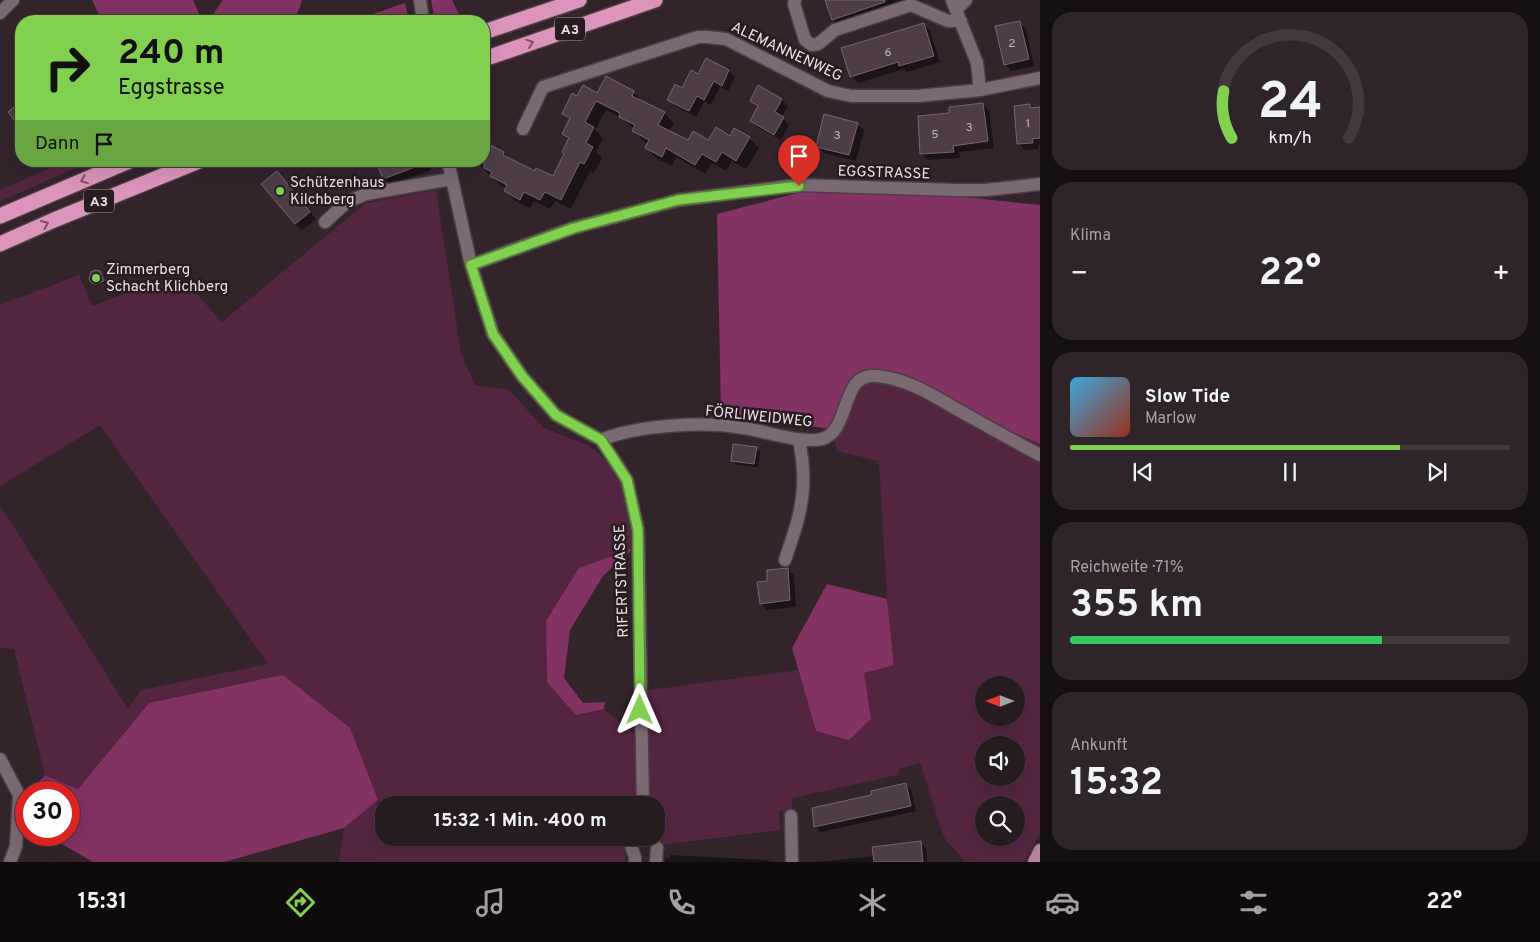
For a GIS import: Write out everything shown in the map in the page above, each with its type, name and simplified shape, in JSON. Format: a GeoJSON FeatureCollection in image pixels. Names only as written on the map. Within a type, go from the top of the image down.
{"type":"FeatureCollection","features":[{"type":"Feature","properties":{"kind":"highway","name":"A3"},"geometry":{"type":"LineString","coordinates":[[490,30],[578,0]]}},
{"type":"Feature","properties":{"kind":"highway","name":"A3"},"geometry":{"type":"LineString","coordinates":[[490,56],[655,0]]}},
{"type":"Feature","properties":{"kind":"highway","name":"A3"},"geometry":{"type":"LineString","coordinates":[[0,216],[115,167]]}},
{"type":"Feature","properties":{"kind":"highway","name":"A3"},"geometry":{"type":"LineString","coordinates":[[0,244],[184,167]]}},
{"type":"Feature","properties":{"kind":"main road"},"geometry":{"type":"LineString","coordinates":[[1034,862],[1040,850]]}},
{"type":"Feature","properties":{"kind":"street"},"geometry":{"type":"LineString","coordinates":[[0,13],[13,0]]}},
{"type":"Feature","properties":{"kind":"street"},"geometry":{"type":"LineString","coordinates":[[420,0],[423,15]]}},
{"type":"Feature","properties":{"kind":"street"},"geometry":{"type":"LineString","coordinates":[[795,0],[794,4],[805,40],[812,45],[818,44],[835,30],[911,5],[948,21],[966,0]]}},
{"type":"Feature","properties":{"kind":"street"},"geometry":{"type":"LineString","coordinates":[[956,11],[977,64],[980,90]]}},
{"type":"Feature","properties":{"kind":"street","name":"ALEMANNENWEG"},"geometry":{"type":"LineString","coordinates":[[523,129],[543,87],[698,37],[726,39],[828,91],[851,96],[918,96],[980,90],[1040,78]]}},
{"type":"Feature","properties":{"kind":"street","name":"RIFERTSTRASSE"},"geometry":{"type":"LineString","coordinates":[[449,167],[471,265],[493,334],[522,376],[556,415],[601,440],[627,480],[638,530],[643,796]]}},
{"type":"Feature","properties":{"kind":"street"},"geometry":{"type":"LineString","coordinates":[[325,222],[347,202],[366,194],[452,179]]}},
{"type":"Feature","properties":{"kind":"street","name":"EGGSTRASSE"},"geometry":{"type":"LineString","coordinates":[[471,265],[574,228],[678,200],[799,186],[955,190],[1009,188],[1039,184]]}},
{"type":"Feature","properties":{"kind":"street","name":"FÖRLIWEIDWEG"},"geometry":{"type":"LineString","coordinates":[[601,440],[613,435],[657,428],[705,425],[742,428],[799,440],[822,439],[832,433],[839,423],[852,389],[858,380],[867,376],[877,376],[910,383],[1040,455]]}},
{"type":"Feature","properties":{"kind":"street"},"geometry":{"type":"LineString","coordinates":[[785,560],[798,519],[803,488],[803,462],[799,440]]}},
{"type":"Feature","properties":{"kind":"street"},"geometry":{"type":"LineString","coordinates":[[0,759],[19,795],[16,846],[10,862]]}},
{"type":"Feature","properties":{"kind":"street"},"geometry":{"type":"LineString","coordinates":[[791,816],[792,862]]}},
{"type":"Feature","properties":{"kind":"street"},"geometry":{"type":"LineString","coordinates":[[631,846],[635,862]]}},
{"type":"Feature","properties":{"kind":"street"},"geometry":{"type":"LineString","coordinates":[[656,862],[657,848]]}},
{"type":"Feature","properties":{"kind":"shaded area"},"geometry":{"type":"Polygon","coordinates":[[[92,0],[193,0],[199,15],[99,15],[92,0]]]}},
{"type":"Feature","properties":{"kind":"shaded area"},"geometry":{"type":"Polygon","coordinates":[[[223,0],[302,0],[296,15],[212,15],[223,0]]]}},
{"type":"Feature","properties":{"kind":"shaded area"},"geometry":{"type":"Polygon","coordinates":[[[431,0],[452,0],[460,15],[434,15],[431,0]]]}},
{"type":"Feature","properties":{"kind":"shaded area"},"geometry":{"type":"Polygon","coordinates":[[[405,3],[408,15],[370,15],[405,3]]]}},
{"type":"Feature","properties":{"kind":"shaded area"},"geometry":{"type":"Polygon","coordinates":[[[53,167],[78,167],[0,201],[0,190],[53,167]]]}},
{"type":"Feature","properties":{"kind":"shaded area"},"geometry":{"type":"Polygon","coordinates":[[[835,183],[1040,205],[1040,444],[869,369],[831,429],[721,413],[717,214],[835,183]]]}},
{"type":"Feature","properties":{"kind":"shaded area"},"geometry":{"type":"Polygon","coordinates":[[[436,190],[461,353],[475,385],[509,390],[544,428],[589,446],[605,459],[621,481],[633,528],[634,548],[546,621],[576,715],[604,709],[637,736],[639,796],[375,796],[375,799],[149,703],[80,787],[80,781],[59,781],[45,775],[14,649],[0,648],[0,505],[128,709],[141,690],[268,664],[100,425],[0,486],[0,305],[79,275],[92,306],[137,289],[185,281],[222,322],[366,203],[436,190]]]}},
{"type":"Feature","properties":{"kind":"shaded area"},"geometry":{"type":"Polygon","coordinates":[[[869,369],[1040,444],[1040,834],[1024,862],[963,862],[960,855],[944,837],[920,763],[900,768],[898,775],[792,798],[792,813],[783,814],[783,810],[779,811],[780,830],[665,844],[665,796],[647,796],[643,691],[798,670],[816,731],[864,673],[894,664],[887,599],[879,461],[837,451],[831,429],[869,369]]]}},
{"type":"Feature","properties":{"kind":"shaded area"},"geometry":{"type":"Polygon","coordinates":[[[634,548],[603,576],[570,630],[564,678],[583,703],[605,702],[604,709],[576,715],[547,682],[546,621],[579,568],[634,548]]]}},
{"type":"Feature","properties":{"kind":"shaded area"},"geometry":{"type":"Polygon","coordinates":[[[827,584],[887,599],[894,665],[864,673],[871,719],[849,740],[816,731],[792,648],[827,584]]]}},
{"type":"Feature","properties":{"kind":"shaded area"},"geometry":{"type":"Polygon","coordinates":[[[283,675],[350,728],[376,796],[375,802],[344,828],[224,862],[93,862],[65,846],[80,846],[80,787],[149,703],[283,675]]]}},
{"type":"Feature","properties":{"kind":"shaded area"},"geometry":{"type":"Polygon","coordinates":[[[45,775],[59,781],[40,781],[45,775]]]}},
{"type":"Feature","properties":{"kind":"shaded area"},"geometry":{"type":"Polygon","coordinates":[[[375,802],[375,846],[627,846],[625,862],[339,862],[344,828],[375,802]]]}},
{"type":"Feature","properties":{"kind":"building"},"geometry":{"type":"Polygon","coordinates":[[[825,0],[885,0],[885,2],[832,20],[825,0]]]}},
{"type":"Feature","properties":{"kind":"building"},"geometry":{"type":"Polygon","coordinates":[[[1020,21],[1029,59],[1004,65],[995,26],[1020,21]]]}},
{"type":"Feature","properties":{"kind":"building"},"geometry":{"type":"Polygon","coordinates":[[[924,23],[934,56],[899,66],[898,62],[850,77],[841,48],[924,23]]]}},
{"type":"Feature","properties":{"kind":"building"},"geometry":{"type":"Polygon","coordinates":[[[706,58],[729,70],[722,86],[714,81],[704,100],[697,96],[689,111],[667,100],[675,84],[682,88],[691,70],[698,74],[706,58]]]}},
{"type":"Feature","properties":{"kind":"building"},"geometry":{"type":"Polygon","coordinates":[[[606,76],[634,91],[632,96],[665,112],[658,125],[688,140],[693,131],[708,140],[716,127],[730,136],[734,128],[750,137],[736,161],[722,152],[716,162],[702,154],[695,165],[666,148],[662,157],[645,148],[649,140],[632,131],[635,125],[619,117],[620,113],[596,101],[585,122],[594,127],[586,143],[593,147],[584,164],[580,162],[561,200],[545,192],[540,200],[524,192],[520,200],[504,191],[507,185],[490,176],[492,172],[484,168],[490,167],[490,145],[504,152],[503,155],[535,171],[536,168],[553,176],[564,154],[562,152],[569,138],[562,134],[570,118],[562,114],[572,93],[577,96],[583,85],[597,93],[606,76]]]}},
{"type":"Feature","properties":{"kind":"building"},"geometry":{"type":"Polygon","coordinates":[[[758,85],[782,99],[775,112],[784,117],[774,135],[750,121],[758,106],[750,101],[758,85]]]}},
{"type":"Feature","properties":{"kind":"building"},"geometry":{"type":"Polygon","coordinates":[[[983,103],[988,141],[953,146],[954,152],[920,154],[918,116],[949,113],[949,107],[983,103]]]}},
{"type":"Feature","properties":{"kind":"building"},"geometry":{"type":"Polygon","coordinates":[[[1030,104],[1030,108],[1040,107],[1040,138],[1032,139],[1033,143],[1017,144],[1014,106],[1030,104]]]}},
{"type":"Feature","properties":{"kind":"building"},"geometry":{"type":"Polygon","coordinates":[[[15,106],[15,121],[8,112],[15,106]]]}},
{"type":"Feature","properties":{"kind":"building"},"geometry":{"type":"Polygon","coordinates":[[[824,114],[858,123],[849,155],[816,147],[824,114]]]}},
{"type":"Feature","properties":{"kind":"building"},"geometry":{"type":"Polygon","coordinates":[[[378,167],[415,167],[383,179],[378,167]]]}},
{"type":"Feature","properties":{"kind":"building","name":"Schützenhaus Kilchberg"},"geometry":{"type":"Polygon","coordinates":[[[277,171],[310,212],[295,224],[261,184],[277,171]]]}},
{"type":"Feature","properties":{"kind":"building","name":"Zimmerberg Schacht Klichberg"},"geometry":{"type":"Polygon","coordinates":[[[95,270],[100,271],[104,281],[96,284],[89,280],[91,272],[95,270]]]}},
{"type":"Feature","properties":{"kind":"building"},"geometry":{"type":"Polygon","coordinates":[[[733,444],[757,447],[754,464],[731,461],[733,444]]]}},
{"type":"Feature","properties":{"kind":"building"},"geometry":{"type":"Polygon","coordinates":[[[788,568],[790,600],[760,604],[757,582],[767,581],[767,570],[788,568]]]}},
{"type":"Feature","properties":{"kind":"building"},"geometry":{"type":"Polygon","coordinates":[[[906,783],[911,806],[814,827],[812,808],[871,795],[871,791],[906,783]]]}},
{"type":"Feature","properties":{"kind":"building"},"geometry":{"type":"Polygon","coordinates":[[[921,841],[923,862],[874,862],[872,847],[921,841]]]}},
{"type":"Feature","properties":{"kind":"place","name":"Schützenhaus Kilchberg"},"geometry":{"type":"Point","coordinates":[280,191]}},
{"type":"Feature","properties":{"kind":"place","name":"Zimmerberg Schacht Klichberg"},"geometry":{"type":"Point","coordinates":[96,278]}},
{"type":"Feature","properties":{"kind":"route"},"geometry":{"type":"LineString","coordinates":[[640,710],[638,530],[627,480],[601,440],[556,415],[522,376],[493,334],[471,265],[574,228],[678,200],[799,186]]}}]}
